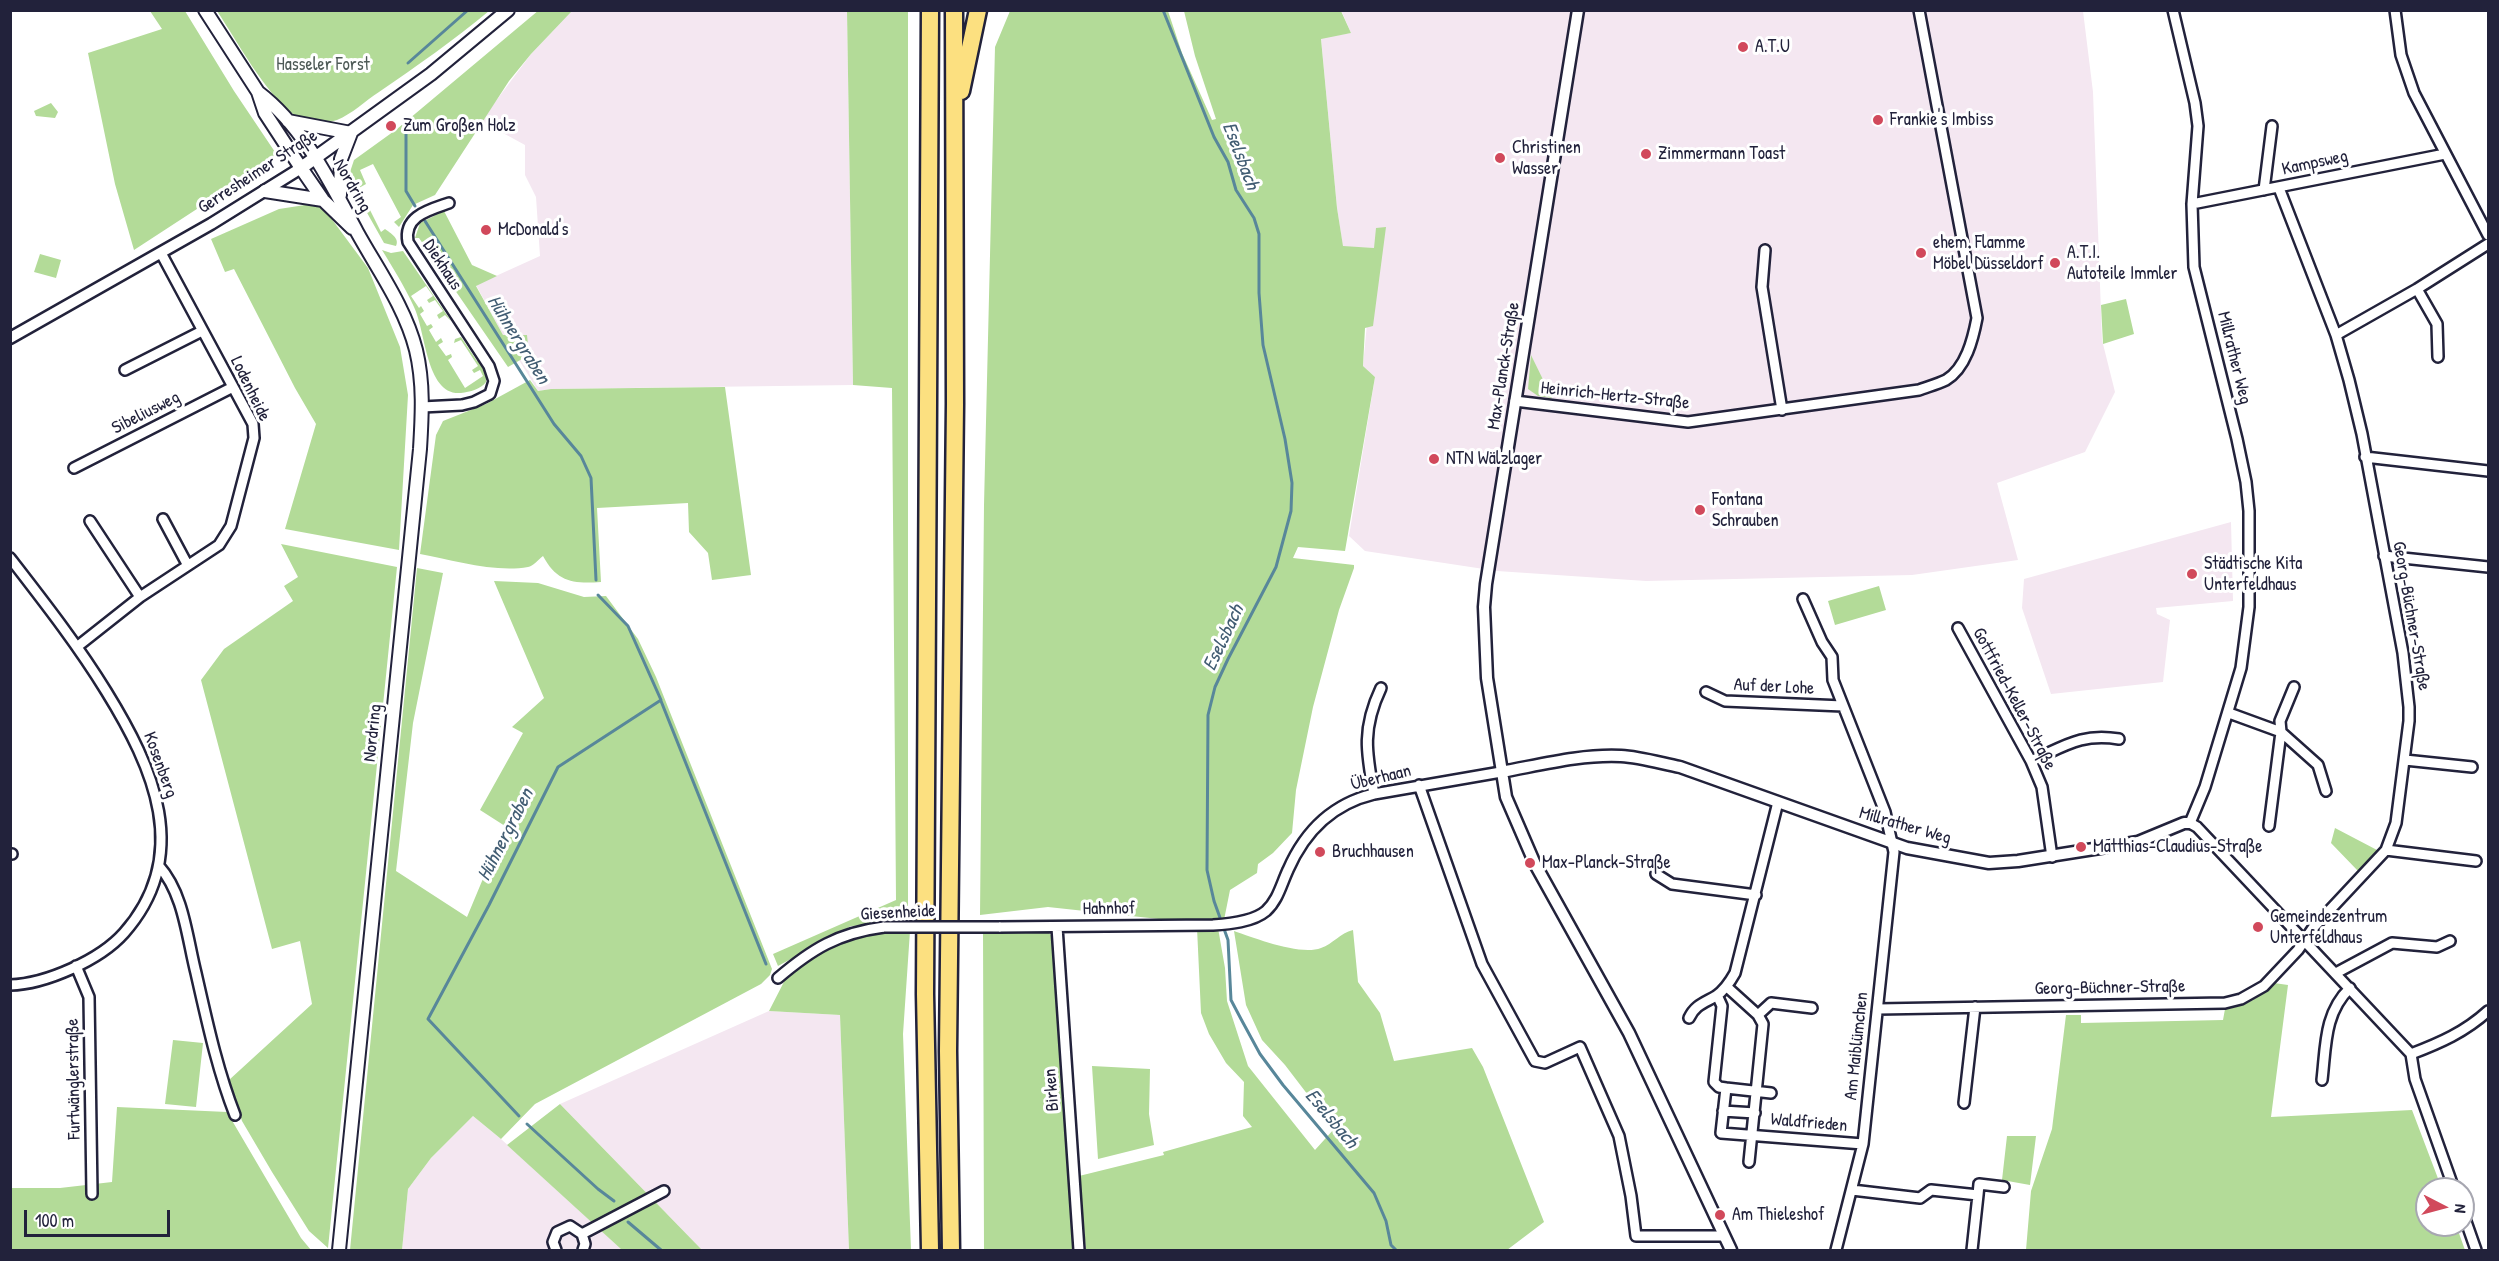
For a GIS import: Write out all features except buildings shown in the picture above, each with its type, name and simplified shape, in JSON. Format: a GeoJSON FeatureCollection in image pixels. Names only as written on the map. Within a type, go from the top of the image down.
{"type":"FeatureCollection","features":[{"type":"Feature","properties":{"kind":"highway"},"geometry":{"type":"LineString","coordinates":[[920,10],[929,100]]}},
{"type":"Feature","properties":{"kind":"highway"},"geometry":{"type":"LineString","coordinates":[[930,10],[926,1004],[930,1251]]}},
{"type":"Feature","properties":{"kind":"highway"},"geometry":{"type":"LineString","coordinates":[[951,1251],[948,1051],[955,404],[954,10]]}},
{"type":"Feature","properties":{"kind":"highway"},"geometry":{"type":"LineString","coordinates":[[953,133],[978,10]]}},
{"type":"Feature","properties":{"kind":"main road"},"geometry":{"type":"LineString","coordinates":[[205,10],[258,92]]}},
{"type":"Feature","properties":{"kind":"main road","name":"Gerresheimer Straße"},"geometry":{"type":"LineString","coordinates":[[301,168],[431,74],[508,10]]}},
{"type":"Feature","properties":{"kind":"main road","name":"Nordring"},"geometry":{"type":"LineString","coordinates":[[258,92],[274,104],[315,158],[341,199],[397,301],[411,332],[419,367],[422,407],[416,496],[339,1251]]}},
{"type":"Feature","properties":{"kind":"main road","name":"Nordring"},"geometry":{"type":"LineString","coordinates":[[258,92],[265,113],[323,200],[358,232]]}},
{"type":"Feature","properties":{"kind":"main road"},"geometry":{"type":"LineString","coordinates":[[288,121],[351,133],[339,170],[341,199]]}},
{"type":"Feature","properties":{"kind":"main road"},"geometry":{"type":"LineString","coordinates":[[266,191],[323,200]]}},
{"type":"Feature","properties":{"kind":"street","name":"Max-Planck-Straße"},"geometry":{"type":"LineString","coordinates":[[1578,10],[1486,584],[1484,607],[1489,697],[1506,797],[1535,864],[1629,1033],[1731,1251]]}},
{"type":"Feature","properties":{"kind":"street","name":"Heinrich-Hertz-Straße"},"geometry":{"type":"LineString","coordinates":[[1515,402],[1680,422],[1715,420],[1919,390],[1947,380],[1958,368],[1974,336],[1977,318],[1919,10]]}},
{"type":"Feature","properties":{"kind":"street","name":"Millrather Weg"},"geometry":{"type":"LineString","coordinates":[[1501,772],[1583,758],[1621,756],[1680,767],[1893,843],[1989,863],[2005,863],[2138,842],[2184,823],[2190,823],[2229,714],[2246,641],[2249,607],[2249,512],[2238,439],[2194,267],[2192,204],[2198,126],[2195,103],[2173,10]]}},
{"type":"Feature","properties":{"kind":"street"},"geometry":{"type":"LineString","coordinates":[[2395,10],[2401,55],[2414,93],[2488,235]]}},
{"type":"Feature","properties":{"kind":"street"},"geometry":{"type":"LineString","coordinates":[[2264,190],[2271,126]]}},
{"type":"Feature","properties":{"kind":"street","name":"Kampsweg"},"geometry":{"type":"LineString","coordinates":[[2192,204],[2445,153]]}},
{"type":"Feature","properties":{"kind":"street","name":"Gerresheimer Straße"},"geometry":{"type":"LineString","coordinates":[[10,338],[161,253],[301,168]]}},
{"type":"Feature","properties":{"kind":"street","name":"Georg-Büchner-Straße"},"geometry":{"type":"LineString","coordinates":[[1878,1009],[2225,1003],[2241,999],[2264,986],[2298,950],[2313,928],[2386,850],[2396,823],[2405,760],[2409,707],[2403,653],[2349,380],[2336,335],[2279,188]]}},
{"type":"Feature","properties":{"kind":"street","name":"Diekhaus"},"geometry":{"type":"LineString","coordinates":[[422,407],[474,402],[490,394],[495,381],[489,366],[408,242],[408,225],[412,220],[421,213],[449,202]]}},
{"type":"Feature","properties":{"kind":"street"},"geometry":{"type":"LineString","coordinates":[[2336,335],[2418,289],[2488,244]]}},
{"type":"Feature","properties":{"kind":"street"},"geometry":{"type":"LineString","coordinates":[[1765,250],[1762,287],[1782,410]]}},
{"type":"Feature","properties":{"kind":"street","name":"Lodenheide"},"geometry":{"type":"LineString","coordinates":[[78,646],[140,597],[219,544],[228,533],[254,438],[253,424],[161,253]]}},
{"type":"Feature","properties":{"kind":"street"},"geometry":{"type":"LineString","coordinates":[[2418,289],[2437,324],[2438,357]]}},
{"type":"Feature","properties":{"kind":"street"},"geometry":{"type":"LineString","coordinates":[[125,370],[202,331]]}},
{"type":"Feature","properties":{"kind":"street","name":"Sibeliusweg"},"geometry":{"type":"LineString","coordinates":[[74,468],[233,387]]}},
{"type":"Feature","properties":{"kind":"street"},"geometry":{"type":"LineString","coordinates":[[2365,457],[2488,471]]}},
{"type":"Feature","properties":{"kind":"street"},"geometry":{"type":"LineString","coordinates":[[163,519],[187,564]]}},
{"type":"Feature","properties":{"kind":"street"},"geometry":{"type":"LineString","coordinates":[[90,521],[140,597]]}},
{"type":"Feature","properties":{"kind":"street"},"geometry":{"type":"LineString","coordinates":[[2384,555],[2488,567]]}},
{"type":"Feature","properties":{"kind":"street","name":"Kosenberg"},"geometry":{"type":"LineString","coordinates":[[10,558],[78,646],[127,725],[146,764],[159,807],[161,824],[159,867]]}},
{"type":"Feature","properties":{"kind":"street","name":"Am Maiblümchen"},"geometry":{"type":"LineString","coordinates":[[1803,599],[1822,642],[1832,657],[1833,680],[1885,812],[1894,852],[1863,1144],[1836,1251]]}},
{"type":"Feature","properties":{"kind":"street","name":"Gottfried-Keller-Straße"},"geometry":{"type":"LineString","coordinates":[[1958,628],[2031,761],[2042,787],[2052,856]]}},
{"type":"Feature","properties":{"kind":"street"},"geometry":{"type":"LineString","coordinates":[[2269,826],[2281,732],[2280,721],[2294,687]]}},
{"type":"Feature","properties":{"kind":"street"},"geometry":{"type":"LineString","coordinates":[[1374,794],[1366,748],[1370,711],[1381,688]]}},
{"type":"Feature","properties":{"kind":"street","name":"Auf der Lohe"},"geometry":{"type":"LineString","coordinates":[[1706,692],[1725,701],[1843,706]]}},
{"type":"Feature","properties":{"kind":"street"},"geometry":{"type":"LineString","coordinates":[[2229,714],[2281,732],[2318,765],[2326,791]]}},
{"type":"Feature","properties":{"kind":"street"},"geometry":{"type":"LineString","coordinates":[[2031,761],[2085,737],[2100,736],[2119,739]]}},
{"type":"Feature","properties":{"kind":"street"},"geometry":{"type":"LineString","coordinates":[[2405,760],[2472,767]]}},
{"type":"Feature","properties":{"kind":"street","name":"Überhaan"},"geometry":{"type":"LineString","coordinates":[[1225,924],[1264,912],[1276,900],[1292,861],[1313,828],[1356,798],[1501,772]]}},
{"type":"Feature","properties":{"kind":"street"},"geometry":{"type":"LineString","coordinates":[[1419,785],[1482,964],[1535,1061],[1545,1063],[1580,1047],[1619,1136],[1636,1236],[1724,1236]]}},
{"type":"Feature","properties":{"kind":"street"},"geometry":{"type":"LineString","coordinates":[[1689,1018],[1694,1007],[1727,987],[1741,958],[1778,802]]}},
{"type":"Feature","properties":{"kind":"street"},"geometry":{"type":"LineString","coordinates":[[2190,823],[2197,827],[2411,1054],[2415,1079],[2450,1177]]}},
{"type":"Feature","properties":{"kind":"street"},"geometry":{"type":"LineString","coordinates":[[2386,850],[2476,861]]}},
{"type":"Feature","properties":{"kind":"street"},"geometry":{"type":"LineString","coordinates":[[10,985],[44,978],[76,966],[105,950],[132,924],[154,885],[159,867]]}},
{"type":"Feature","properties":{"kind":"street"},"geometry":{"type":"LineString","coordinates":[[159,867],[168,877],[179,904],[220,1077],[235,1115]]}},
{"type":"Feature","properties":{"kind":"street"},"geometry":{"type":"LineString","coordinates":[[1656,874],[1672,884],[1756,895]]}},
{"type":"Feature","properties":{"kind":"street","name":"Hahnhof"},"geometry":{"type":"LineString","coordinates":[[999,927],[1225,924]]}},
{"type":"Feature","properties":{"kind":"street","name":"Giesenheide"},"geometry":{"type":"LineString","coordinates":[[778,978],[823,944],[843,935],[884,927],[999,927]]}},
{"type":"Feature","properties":{"kind":"street","name":"Birken"},"geometry":{"type":"LineString","coordinates":[[1057,927],[1079,1251]]}},
{"type":"Feature","properties":{"kind":"street"},"geometry":{"type":"LineString","coordinates":[[2336,973],[2392,943],[2437,947],[2450,941]]}},
{"type":"Feature","properties":{"kind":"street","name":"Furtwänglerstraße"},"geometry":{"type":"LineString","coordinates":[[76,966],[89,997],[92,1194]]}},
{"type":"Feature","properties":{"kind":"street"},"geometry":{"type":"LineString","coordinates":[[1727,987],[1758,1015],[1771,1003],[1812,1008]]}},
{"type":"Feature","properties":{"kind":"street"},"geometry":{"type":"LineString","coordinates":[[2322,1080],[2328,1023],[2333,1008],[2350,988]]}},
{"type":"Feature","properties":{"kind":"street"},"geometry":{"type":"LineString","coordinates":[[1717,995],[1722,1006],[1714,1082],[1719,1088],[1726,1088]]}},
{"type":"Feature","properties":{"kind":"street"},"geometry":{"type":"LineString","coordinates":[[1964,1102],[1975,1007]]}},
{"type":"Feature","properties":{"kind":"street"},"geometry":{"type":"LineString","coordinates":[[2411,1054],[2449,1039],[2476,1023],[2488,1011]]}},
{"type":"Feature","properties":{"kind":"street","name":"Waldfrieden"},"geometry":{"type":"LineString","coordinates":[[1749,1162],[1763,1024],[1758,1015]]}},
{"type":"Feature","properties":{"kind":"street","name":"Waldfrieden"},"geometry":{"type":"LineString","coordinates":[[1771,1093],[1726,1088],[1721,1133],[1863,1144]]}},
{"type":"Feature","properties":{"kind":"street","name":"Waldfrieden"},"geometry":{"type":"LineString","coordinates":[[1724,1111],[1755,1113]]}},
{"type":"Feature","properties":{"kind":"street"},"geometry":{"type":"LineString","coordinates":[[1972,1251],[1979,1184],[2004,1187]]}},
{"type":"Feature","properties":{"kind":"street"},"geometry":{"type":"LineString","coordinates":[[1852,1190],[1920,1198],[1931,1190],[1978,1195]]}},
{"type":"Feature","properties":{"kind":"street"},"geometry":{"type":"LineString","coordinates":[[582,1234],[664,1191]]}},
{"type":"Feature","properties":{"kind":"street"},"geometry":{"type":"LineString","coordinates":[[556,1251],[554,1237],[561,1229],[570,1226],[582,1234],[585,1244],[582,1251]]}},
{"type":"Feature","properties":{"kind":"shaded area"},"geometry":{"type":"Polygon","coordinates":[[[1341,10],[2083,11],[2093,92],[2102,340],[2115,392],[2085,452],[1997,483],[2018,560],[1912,575],[1646,581],[1497,571],[1365,551],[1349,536],[1375,377],[1363,366],[1374,248],[1343,247],[1337,208],[1321,38],[1351,33],[1341,10]]]}},
{"type":"Feature","properties":{"kind":"shaded area"},"geometry":{"type":"Polygon","coordinates":[[[572,11],[847,11],[853,385],[538,391],[519,360],[529,355],[503,335],[476,285],[540,256],[536,197],[525,175],[525,145],[481,121],[531,54],[572,11]]]}},
{"type":"Feature","properties":{"kind":"shaded area"},"geometry":{"type":"Polygon","coordinates":[[[2231,522],[2233,601],[2156,608],[2157,614],[2170,620],[2163,682],[2051,694],[2022,608],[2024,579],[2231,522]]]}},
{"type":"Feature","properties":{"kind":"shaded area"},"geometry":{"type":"Polygon","coordinates":[[[769,1011],[840,1015],[849,1250],[702,1250],[560,1104],[769,1011]]]}},
{"type":"Feature","properties":{"kind":"shaded area"},"geometry":{"type":"Polygon","coordinates":[[[473,1116],[622,1250],[402,1250],[408,1189],[431,1158],[473,1116]]]}},
{"type":"Feature","properties":{"kind":"green space"},"geometry":{"type":"Polygon","coordinates":[[[539,10],[572,11],[509,81],[435,195],[413,205],[399,227],[394,222],[401,217],[373,164],[360,170],[366,184],[359,188],[381,232],[385,229],[397,241],[396,246],[384,243],[352,186],[350,172],[354,160],[397,129],[539,10]]]}},
{"type":"Feature","properties":{"kind":"green space"},"geometry":{"type":"Polygon","coordinates":[[[150,11],[185,11],[275,152],[273,165],[223,192],[134,250],[115,184],[88,53],[162,29],[150,11]]]}},
{"type":"Feature","properties":{"kind":"green space","name":"Hasseler Forst"},"geometry":{"type":"Polygon","coordinates":[[[217,11],[489,11],[435,53],[348,114],[337,120],[320,122],[298,117],[283,105],[262,80],[217,11]]]}},
{"type":"Feature","properties":{"kind":"green space"},"geometry":{"type":"Polygon","coordinates":[[[847,11],[908,11],[908,923],[851,926],[778,966],[773,954],[896,900],[892,388],[853,385],[847,11]]]}},
{"type":"Feature","properties":{"kind":"green space"},"geometry":{"type":"Polygon","coordinates":[[[1010,11],[1168,11],[1182,53],[1212,120],[1216,119],[1195,56],[1184,11],[1341,11],[1351,33],[1321,39],[1337,208],[1343,246],[1374,248],[1376,228],[1386,227],[1373,326],[1365,328],[1363,366],[1375,377],[1345,551],[1298,547],[1293,558],[1354,565],[1354,568],[1339,610],[1313,707],[1296,790],[1292,833],[1273,853],[1258,864],[1257,873],[1230,890],[1224,920],[1159,919],[1048,907],[980,915],[984,505],[995,47],[1010,11]]]}},
{"type":"Feature","properties":{"kind":"green space"},"geometry":{"type":"Polygon","coordinates":[[[51,103],[58,112],[55,118],[36,116],[34,111],[51,103]]]}},
{"type":"Feature","properties":{"kind":"green space"},"geometry":{"type":"Polygon","coordinates":[[[306,199],[325,210],[368,268],[400,347],[408,395],[399,550],[285,529],[316,424],[234,269],[225,272],[211,239],[279,209],[305,205],[306,199]]]}},
{"type":"Feature","properties":{"kind":"green space"},"geometry":{"type":"Polygon","coordinates":[[[444,211],[472,265],[497,276],[476,286],[503,335],[527,335],[529,355],[508,367],[419,238],[415,238],[420,223],[444,211]]]}},
{"type":"Feature","properties":{"kind":"green space"},"geometry":{"type":"Polygon","coordinates":[[[382,250],[391,253],[403,251],[451,321],[445,315],[439,319],[437,315],[443,311],[435,300],[429,303],[427,300],[433,296],[426,286],[411,296],[419,308],[421,306],[424,311],[420,314],[427,326],[431,324],[433,327],[429,330],[436,342],[441,338],[443,342],[438,345],[446,356],[451,354],[452,357],[448,360],[465,388],[483,376],[480,370],[474,373],[472,370],[478,366],[461,340],[454,343],[455,339],[461,337],[477,361],[480,360],[486,375],[486,382],[481,387],[461,393],[449,391],[441,384],[429,360],[414,307],[382,250]]]}},
{"type":"Feature","properties":{"kind":"green space"},"geometry":{"type":"Polygon","coordinates":[[[40,254],[61,260],[56,278],[34,272],[40,254]]]}},
{"type":"Feature","properties":{"kind":"green space"},"geometry":{"type":"Polygon","coordinates":[[[2126,299],[2134,334],[2103,344],[2101,305],[2126,299]]]}},
{"type":"Feature","properties":{"kind":"green space"},"geometry":{"type":"Polygon","coordinates":[[[1531,355],[1552,398],[1538,396],[1528,389],[1531,355]]]}},
{"type":"Feature","properties":{"kind":"green space"},"geometry":{"type":"Polygon","coordinates":[[[530,380],[538,391],[725,387],[751,575],[712,580],[708,553],[689,532],[688,503],[597,508],[601,582],[567,580],[548,565],[543,556],[528,567],[502,568],[420,554],[436,435],[443,421],[486,404],[530,380]]]}},
{"type":"Feature","properties":{"kind":"green space"},"geometry":{"type":"Polygon","coordinates":[[[281,544],[397,567],[328,1248],[309,1231],[272,1172],[242,1121],[229,1080],[312,1004],[300,941],[272,949],[201,680],[224,649],[293,601],[284,586],[298,577],[281,544]]]}},
{"type":"Feature","properties":{"kind":"green space"},"geometry":{"type":"Polygon","coordinates":[[[417,568],[443,573],[413,723],[396,871],[467,917],[505,826],[480,810],[523,733],[512,727],[544,698],[494,581],[538,583],[584,597],[606,596],[638,639],[656,677],[772,969],[770,975],[761,984],[535,1104],[501,1139],[473,1116],[431,1158],[408,1189],[402,1250],[350,1250],[417,568]]]}},
{"type":"Feature","properties":{"kind":"green space"},"geometry":{"type":"Polygon","coordinates":[[[1879,586],[1886,610],[1835,625],[1828,601],[1879,586]]]}},
{"type":"Feature","properties":{"kind":"green space"},"geometry":{"type":"Polygon","coordinates":[[[2335,828],[2377,850],[2358,871],[2331,843],[2335,828]]]}},
{"type":"Feature","properties":{"kind":"green space"},"geometry":{"type":"Polygon","coordinates":[[[1197,928],[1218,928],[1225,968],[1227,1001],[1248,1066],[1315,1150],[1334,1129],[1285,1065],[1262,1040],[1246,1005],[1234,931],[1290,948],[1312,950],[1321,948],[1353,930],[1358,982],[1380,1013],[1394,1061],[1472,1048],[1483,1067],[1544,1222],[1507,1250],[1086,1250],[1079,1176],[1164,1155],[1163,1152],[1252,1127],[1243,1116],[1244,1082],[1226,1063],[1209,1034],[1201,1013],[1197,928]]]}},
{"type":"Feature","properties":{"kind":"green space"},"geometry":{"type":"Polygon","coordinates":[[[983,930],[1048,932],[1055,939],[1076,1250],[984,1250],[983,930]]]}},
{"type":"Feature","properties":{"kind":"green space"},"geometry":{"type":"Polygon","coordinates":[[[910,931],[903,1034],[911,1250],[849,1250],[840,1015],[769,1011],[787,976],[827,949],[874,932],[910,931]]]}},
{"type":"Feature","properties":{"kind":"green space"},"geometry":{"type":"Polygon","coordinates":[[[2274,983],[2288,985],[2271,1117],[2412,1110],[2437,1177],[2415,1177],[2415,1237],[2460,1237],[2465,1250],[2026,1250],[2031,1191],[2052,1129],[2066,1015],[2081,1015],[2081,1023],[2223,1020],[2225,1009],[2240,1006],[2263,993],[2274,983]]]}},
{"type":"Feature","properties":{"kind":"green space"},"geometry":{"type":"Polygon","coordinates":[[[173,1040],[203,1043],[196,1107],[165,1104],[173,1040]]]}},
{"type":"Feature","properties":{"kind":"green space"},"geometry":{"type":"Polygon","coordinates":[[[1092,1066],[1150,1069],[1149,1114],[1154,1145],[1098,1159],[1092,1066]]]}},
{"type":"Feature","properties":{"kind":"green space"},"geometry":{"type":"Polygon","coordinates":[[[560,1104],[702,1250],[622,1250],[507,1145],[560,1104]]]}},
{"type":"Feature","properties":{"kind":"green space"},"geometry":{"type":"Polygon","coordinates":[[[117,1107],[227,1112],[301,1238],[311,1250],[11,1250],[10,1188],[60,1188],[112,1182],[117,1107]]]}},
{"type":"Feature","properties":{"kind":"green space"},"geometry":{"type":"Polygon","coordinates":[[[2007,1136],[2036,1136],[2030,1185],[2002,1180],[2007,1136]]]}},
{"type":"Feature","properties":{"kind":"waterway","name":"Hühnergraben"},"geometry":{"type":"LineString","coordinates":[[408,63],[468,10]]}},
{"type":"Feature","properties":{"kind":"waterway","name":"Eselsbach"},"geometry":{"type":"LineString","coordinates":[[1163,10],[1214,137],[1228,162],[1236,190],[1254,218],[1259,234],[1259,293],[1263,345],[1285,439],[1292,483],[1291,511],[1276,567],[1215,687],[1208,715],[1207,870],[1214,901],[1228,940],[1231,1000],[1260,1054],[1283,1085],[1374,1193],[1386,1221],[1391,1245],[1396,1250]]}},
{"type":"Feature","properties":{"kind":"waterway","name":"Hühnergraben"},"geometry":{"type":"LineString","coordinates":[[406,121],[406,191],[415,206]]}},
{"type":"Feature","properties":{"kind":"waterway","name":"Hühnergraben"},"geometry":{"type":"LineString","coordinates":[[425,221],[554,424],[581,456],[591,478],[596,580]]}},
{"type":"Feature","properties":{"kind":"waterway","name":"Hühnergraben"},"geometry":{"type":"LineString","coordinates":[[519,1116],[428,1019],[489,905],[558,767],[661,700],[628,626],[598,595]]}},
{"type":"Feature","properties":{"kind":"waterway"},"geometry":{"type":"LineString","coordinates":[[661,701],[766,964]]}},
{"type":"Feature","properties":{"kind":"waterway","name":"Hühnergraben"},"geometry":{"type":"LineString","coordinates":[[527,1124],[614,1201]]}},
{"type":"Feature","properties":{"kind":"waterway","name":"Hühnergraben"},"geometry":{"type":"LineString","coordinates":[[628,1222],[661,1250]]}},
{"type":"Feature","properties":{"kind":"place","name":"A.T.U"},"geometry":{"type":"Point","coordinates":[1743,47]}},
{"type":"Feature","properties":{"kind":"place","name":"Frankie's Imbiss"},"geometry":{"type":"Point","coordinates":[1878,120]}},
{"type":"Feature","properties":{"kind":"place","name":"Zum Großen Holz"},"geometry":{"type":"Point","coordinates":[391,126]}},
{"type":"Feature","properties":{"kind":"place","name":"Zimmermann Toast"},"geometry":{"type":"Point","coordinates":[1646,154]}},
{"type":"Feature","properties":{"kind":"place","name":"Christinen Wasser"},"geometry":{"type":"Point","coordinates":[1500,158]}},
{"type":"Feature","properties":{"kind":"place","name":"McDonald's"},"geometry":{"type":"Point","coordinates":[486,230]}},
{"type":"Feature","properties":{"kind":"place","name":"ehem. Flamme Möbel Düsseldorf"},"geometry":{"type":"Point","coordinates":[1921,253]}},
{"type":"Feature","properties":{"kind":"place","name":"A.T.I. Autoteile Immler"},"geometry":{"type":"Point","coordinates":[2055,263]}},
{"type":"Feature","properties":{"kind":"place","name":"NTN Wälzlager"},"geometry":{"type":"Point","coordinates":[1434,459]}},
{"type":"Feature","properties":{"kind":"place","name":"Fontana Schrauben"},"geometry":{"type":"Point","coordinates":[1700,510]}},
{"type":"Feature","properties":{"kind":"place","name":"Städtische Kita Unterfeldhaus"},"geometry":{"type":"Point","coordinates":[2192,574]}},
{"type":"Feature","properties":{"kind":"place","name":"Matthias-Claudius-Straße"},"geometry":{"type":"Point","coordinates":[2081,847]}},
{"type":"Feature","properties":{"kind":"place","name":"Bruchhausen"},"geometry":{"type":"Point","coordinates":[1320,852]}},
{"type":"Feature","properties":{"kind":"place","name":"Max-Planck-Straße"},"geometry":{"type":"Point","coordinates":[1530,863]}},
{"type":"Feature","properties":{"kind":"place","name":"Gemeindezentrum Unterfeldhaus"},"geometry":{"type":"Point","coordinates":[2258,927]}},
{"type":"Feature","properties":{"kind":"place","name":"Am Thieleshof"},"geometry":{"type":"Point","coordinates":[1720,1215]}}]}
